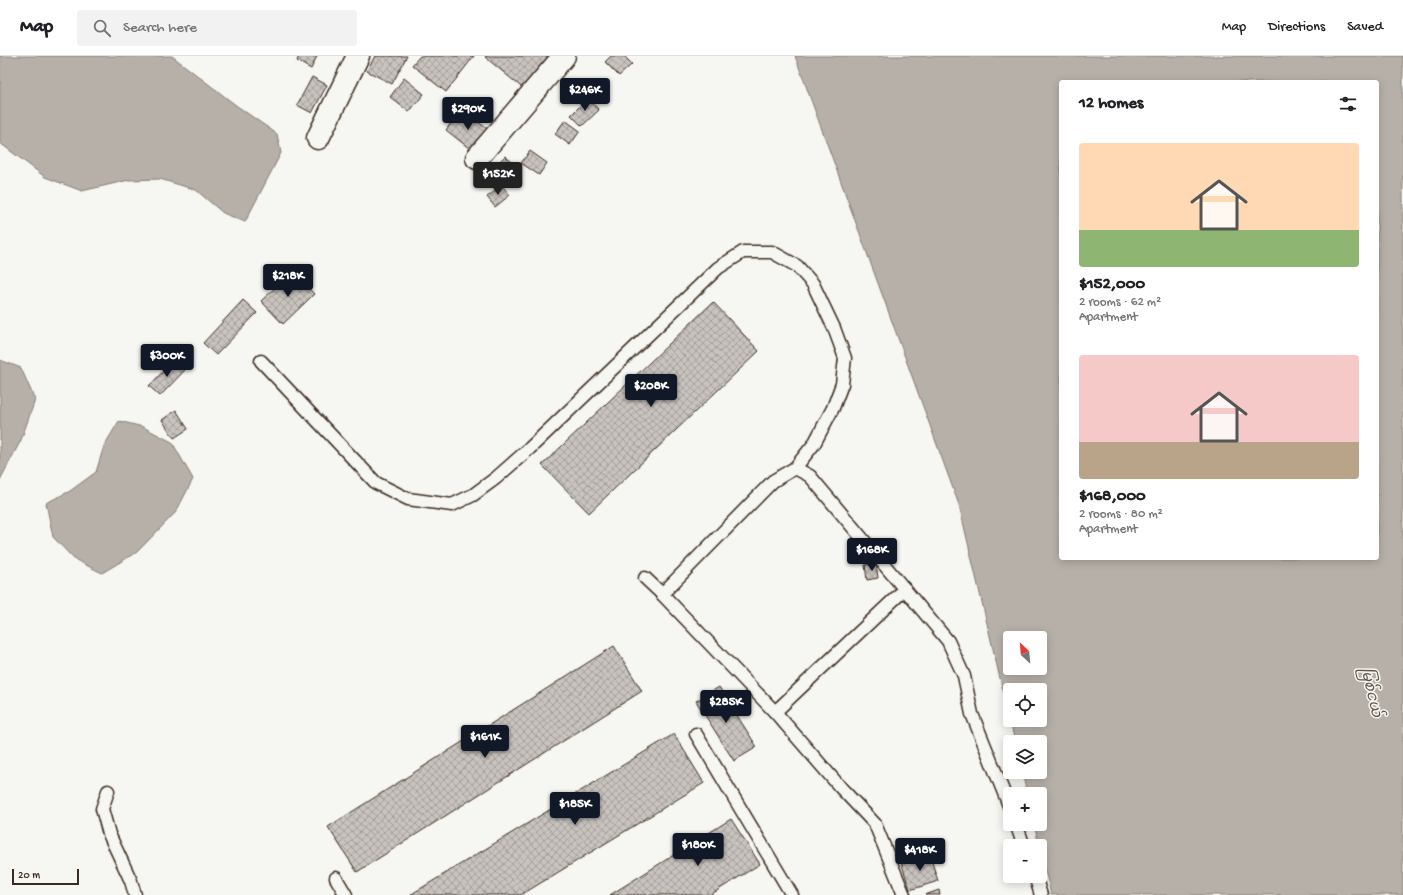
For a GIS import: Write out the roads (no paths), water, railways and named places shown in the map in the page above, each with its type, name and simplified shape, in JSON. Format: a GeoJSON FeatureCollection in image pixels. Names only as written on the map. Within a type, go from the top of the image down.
{"type":"FeatureCollection","features":[{"type":"Feature","properties":{"kind":"street"},"geometry":{"type":"LineString","coordinates":[[318,138],[358,56]]}},
{"type":"Feature","properties":{"kind":"street"},"geometry":{"type":"LineString","coordinates":[[477,158],[564,56]]}},
{"type":"Feature","properties":{"kind":"lane"},"geometry":{"type":"LineString","coordinates":[[261,361],[376,483],[408,499],[452,505],[473,495],[496,478],[530,448],[718,268],[743,252],[772,252],[796,266],[813,284],[834,328],[845,358],[842,384],[833,408],[814,444],[795,468],[773,481],[662,594]]}},
{"type":"Feature","properties":{"kind":"lane"},"geometry":{"type":"LineString","coordinates":[[795,468],[810,476],[948,642],[964,676],[972,714],[1003,791]]}},
{"type":"Feature","properties":{"kind":"lane"},"geometry":{"type":"LineString","coordinates":[[645,578],[775,712],[841,788],[875,824],[904,895]]}},
{"type":"Feature","properties":{"kind":"lane"},"geometry":{"type":"LineString","coordinates":[[775,712],[905,589]]}},
{"type":"Feature","properties":{"kind":"lane"},"geometry":{"type":"LineString","coordinates":[[696,734],[792,895]]}},
{"type":"Feature","properties":{"kind":"lane"},"geometry":{"type":"LineString","coordinates":[[108,791],[102,809],[109,834],[131,881],[135,895]]}},
{"type":"Feature","properties":{"kind":"lane"},"geometry":{"type":"LineString","coordinates":[[336,878],[346,895]]}},
{"type":"Feature","properties":{"kind":"lane"},"geometry":{"type":"LineString","coordinates":[[1037,883],[1041,895]]}},
{"type":"Feature","properties":{"kind":"water"},"geometry":{"type":"Polygon","coordinates":[[[0,56],[172,56],[237,106],[277,134],[281,153],[245,222],[223,213],[196,190],[160,179],[129,180],[82,191],[45,177],[0,143],[0,56]]]}},
{"type":"Feature","properties":{"kind":"water","name":"မြစ်ငယ်"},"geometry":{"type":"Polygon","coordinates":[[[795,56],[1403,56],[1403,895],[1051,895],[1047,878],[1047,839],[1038,839],[1036,831],[1047,831],[1047,787],[1025,787],[1024,779],[1047,779],[1047,735],[1013,735],[1011,727],[1047,727],[1047,683],[1003,683],[1003,691],[959,505],[795,56]]]}},
{"type":"Feature","properties":{"kind":"water"},"geometry":{"type":"Polygon","coordinates":[[[0,360],[21,368],[35,400],[21,440],[0,480],[0,360]]]}},
{"type":"Feature","properties":{"kind":"water"},"geometry":{"type":"Polygon","coordinates":[[[119,421],[143,427],[172,442],[193,479],[176,512],[137,552],[102,573],[74,559],[53,537],[46,503],[70,491],[96,472],[104,446],[119,421]]]}}]}
